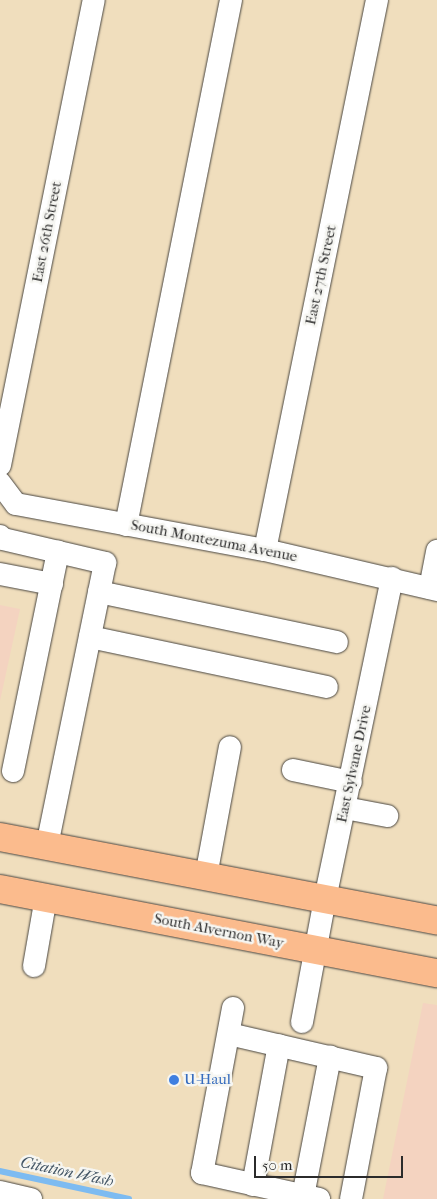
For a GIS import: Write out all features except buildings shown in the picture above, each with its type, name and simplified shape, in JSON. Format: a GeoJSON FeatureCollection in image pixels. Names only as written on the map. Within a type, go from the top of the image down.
{"type":"FeatureCollection","features":[{"type":"Feature","properties":{"kind":"main road"},"geometry":{"type":"LineString","coordinates":[[0,837],[437,920]]}},
{"type":"Feature","properties":{"kind":"main road","name":"South Alvernon Way"},"geometry":{"type":"LineString","coordinates":[[0,889],[437,973]]}},
{"type":"Feature","properties":{"kind":"street","name":"East 26th Street"},"geometry":{"type":"LineString","coordinates":[[0,465],[94,0]]}},
{"type":"Feature","properties":{"kind":"street"},"geometry":{"type":"LineString","coordinates":[[126,524],[231,0]]}},
{"type":"Feature","properties":{"kind":"street","name":"East 27th Street"},"geometry":{"type":"LineString","coordinates":[[265,550],[377,0]]}},
{"type":"Feature","properties":{"kind":"street","name":"South Montezuma Avenue"},"geometry":{"type":"LineString","coordinates":[[0,483],[16,504],[265,550],[434,589]]}},
{"type":"Feature","properties":{"kind":"street"},"geometry":{"type":"LineString","coordinates":[[0,536],[3,539],[105,563],[47,846]]}},
{"type":"Feature","properties":{"kind":"street"},"geometry":{"type":"LineString","coordinates":[[434,589],[437,550]]}},
{"type":"Feature","properties":{"kind":"street"},"geometry":{"type":"LineString","coordinates":[[13,771],[58,552]]}},
{"type":"Feature","properties":{"kind":"street"},"geometry":{"type":"LineString","coordinates":[[0,574],[52,584]]}},
{"type":"Feature","properties":{"kind":"street","name":"East Sylvane Drive"},"geometry":{"type":"LineString","coordinates":[[302,1022],[325,899],[351,782],[392,578]]}},
{"type":"Feature","properties":{"kind":"street"},"geometry":{"type":"LineString","coordinates":[[99,592],[337,642]]}},
{"type":"Feature","properties":{"kind":"street"},"geometry":{"type":"LineString","coordinates":[[90,637],[327,687]]}},
{"type":"Feature","properties":{"kind":"street"},"geometry":{"type":"LineString","coordinates":[[206,876],[230,747]]}},
{"type":"Feature","properties":{"kind":"street"},"geometry":{"type":"LineString","coordinates":[[293,770],[351,782]]}},
{"type":"Feature","properties":{"kind":"street"},"geometry":{"type":"LineString","coordinates":[[345,808],[387,816]]}},
{"type":"Feature","properties":{"kind":"street"},"geometry":{"type":"LineString","coordinates":[[34,966],[46,897]]}},
{"type":"Feature","properties":{"kind":"street"},"geometry":{"type":"LineString","coordinates":[[233,1008],[202,1174],[311,1197],[330,1057]]}},
{"type":"Feature","properties":{"kind":"street"},"geometry":{"type":"LineString","coordinates":[[228,1034],[376,1068],[351,1199]]}},
{"type":"Feature","properties":{"kind":"street"},"geometry":{"type":"LineString","coordinates":[[253,1185],[280,1045]]}},
{"type":"Feature","properties":{"kind":"street"},"geometry":{"type":"LineString","coordinates":[[0,1192],[31,1199]]}},
{"type":"Feature","properties":{"kind":"shaded area"},"geometry":{"type":"Polygon","coordinates":[[[0,605],[20,609],[0,701],[0,605]]]}},
{"type":"Feature","properties":{"kind":"shaded area"},"geometry":{"type":"Polygon","coordinates":[[[423,1003],[437,1005],[437,1199],[383,1199],[423,1003]]]}},
{"type":"Feature","properties":{"kind":"waterway","name":"Citation Wash"},"geometry":{"type":"LineString","coordinates":[[0,1171],[129,1199]]}},
{"type":"Feature","properties":{"kind":"place","name":"U-Haul"},"geometry":{"type":"Point","coordinates":[174,1080]}}]}
